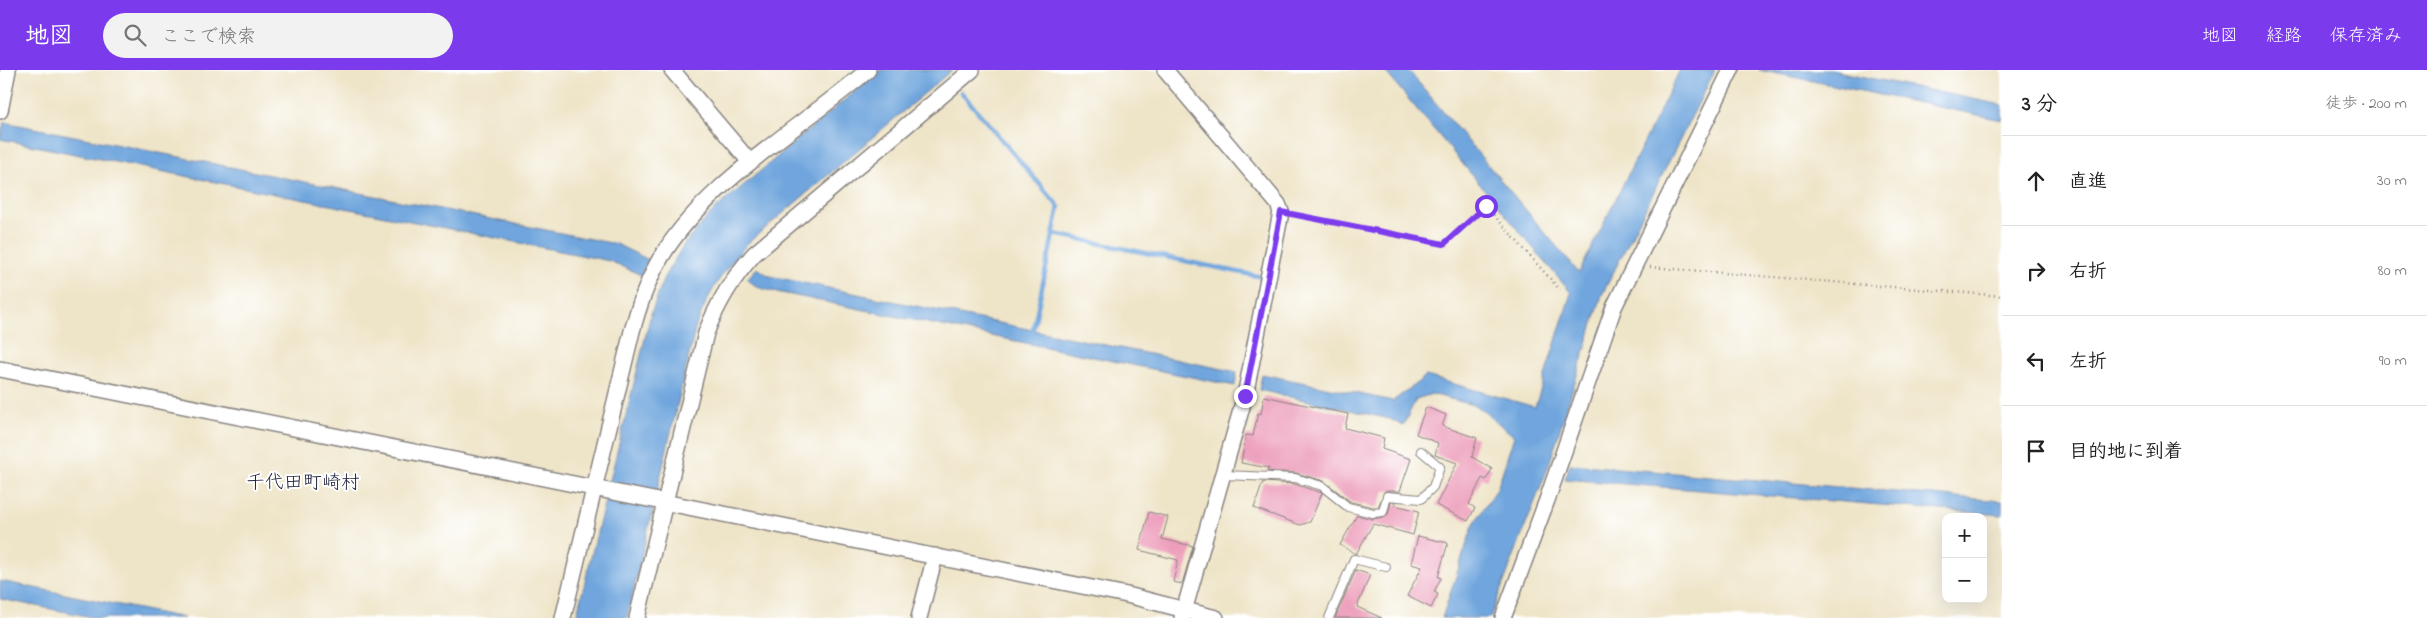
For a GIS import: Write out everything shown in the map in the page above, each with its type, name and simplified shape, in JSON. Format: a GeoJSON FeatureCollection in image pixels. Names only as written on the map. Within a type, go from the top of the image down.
{"type":"FeatureCollection","features":[{"type":"Feature","properties":{"kind":"street"},"geometry":{"type":"LineString","coordinates":[[0,111],[8,70]]}},
{"type":"Feature","properties":{"kind":"street"},"geometry":{"type":"LineString","coordinates":[[672,70],[750,162]]}},
{"type":"Feature","properties":{"kind":"street"},"geometry":{"type":"LineString","coordinates":[[563,618],[600,489],[632,331],[643,293],[656,266],[674,238],[697,211],[750,162],[868,70]]}},
{"type":"Feature","properties":{"kind":"street"},"geometry":{"type":"LineString","coordinates":[[637,618],[662,501],[706,332],[717,303],[733,278],[754,254],[972,70]]}},
{"type":"Feature","properties":{"kind":"street"},"geometry":{"type":"LineString","coordinates":[[1165,70],[1278,204],[1281,212],[1245,396],[1183,614]]}},
{"type":"Feature","properties":{"kind":"street"},"geometry":{"type":"LineString","coordinates":[[1503,618],[1547,500],[1614,307],[1731,70]]}},
{"type":"Feature","properties":{"kind":"street"},"geometry":{"type":"LineString","coordinates":[[0,369],[1127,595],[1183,614],[1216,618]]}},
{"type":"Feature","properties":{"kind":"street"},"geometry":{"type":"LineString","coordinates":[[919,618],[935,556]]}},
{"type":"Feature","properties":{"kind":"lane"},"geometry":{"type":"LineString","coordinates":[[1224,475],[1296,478],[1322,486],[1348,507],[1373,513],[1383,512],[1387,496],[1421,500],[1433,487],[1440,467],[1421,451]]}},
{"type":"Feature","properties":{"kind":"lane"},"geometry":{"type":"LineString","coordinates":[[1329,618],[1354,559],[1386,567]]}},
{"type":"Feature","properties":{"kind":"path"},"geometry":{"type":"LineString","coordinates":[[1281,212],[1444,244],[1486,206],[1560,290]]}},
{"type":"Feature","properties":{"kind":"path"},"geometry":{"type":"LineString","coordinates":[[1634,266],[2002,296]]}},
{"type":"Feature","properties":{"kind":"water"},"geometry":{"type":"Polygon","coordinates":[[[880,70],[952,70],[748,243],[724,272],[706,302],[696,326],[627,618],[576,618],[651,314],[664,277],[685,243],[713,211],[880,70]]]}},
{"type":"Feature","properties":{"kind":"water"},"geometry":{"type":"Polygon","coordinates":[[[1384,70],[1408,70],[1579,273],[1680,70],[1715,70],[1602,295],[1549,465],[1490,618],[1442,618],[1473,525],[1497,489],[1514,436],[1477,406],[1432,394],[1416,399],[1403,426],[1390,419],[1259,390],[1262,374],[1393,401],[1426,376],[1535,407],[1571,293],[1384,70]]]}},
{"type":"Feature","properties":{"kind":"water"},"geometry":{"type":"Polygon","coordinates":[[[1759,70],[1831,70],[2002,105],[2002,120],[1759,70]]]}},
{"type":"Feature","properties":{"kind":"water"},"geometry":{"type":"Polygon","coordinates":[[[4,122],[616,244],[649,260],[641,275],[610,261],[0,139],[4,122]]]}},
{"type":"Feature","properties":{"kind":"water"},"geometry":{"type":"Polygon","coordinates":[[[757,268],[770,276],[1237,372],[1235,386],[767,290],[757,287],[747,279],[757,268]]]}},
{"type":"Feature","properties":{"kind":"water"},"geometry":{"type":"Polygon","coordinates":[[[1570,464],[2002,501],[2002,515],[1987,513],[1565,479],[1570,464]]]}},
{"type":"Feature","properties":{"kind":"water"},"geometry":{"type":"Polygon","coordinates":[[[0,581],[184,618],[97,618],[0,599],[0,581]]]}},
{"type":"Feature","properties":{"kind":"building"},"geometry":{"type":"Polygon","coordinates":[[[1264,396],[1348,414],[1345,428],[1384,438],[1382,449],[1411,459],[1400,491],[1385,491],[1378,507],[1373,507],[1351,502],[1324,481],[1296,473],[1267,471],[1269,468],[1241,463],[1246,435],[1253,436],[1258,413],[1261,414],[1264,396]]]}},
{"type":"Feature","properties":{"kind":"building"},"geometry":{"type":"Polygon","coordinates":[[[1426,407],[1446,415],[1442,426],[1477,438],[1472,457],[1492,469],[1486,480],[1482,478],[1469,504],[1475,508],[1468,521],[1436,505],[1457,463],[1435,455],[1438,443],[1416,434],[1426,407]]]}},
{"type":"Feature","properties":{"kind":"building"},"geometry":{"type":"Polygon","coordinates":[[[1263,482],[1294,484],[1322,493],[1310,522],[1300,525],[1254,508],[1263,482]]]}},
{"type":"Feature","properties":{"kind":"building"},"geometry":{"type":"Polygon","coordinates":[[[1391,502],[1396,502],[1395,505],[1419,511],[1413,535],[1373,524],[1356,554],[1340,545],[1357,515],[1372,519],[1384,517],[1388,514],[1391,502]]]}},
{"type":"Feature","properties":{"kind":"building"},"geometry":{"type":"Polygon","coordinates":[[[1149,512],[1168,517],[1162,539],[1193,546],[1182,584],[1173,582],[1178,560],[1139,550],[1149,512]]]}},
{"type":"Feature","properties":{"kind":"building"},"geometry":{"type":"Polygon","coordinates":[[[1418,536],[1448,543],[1438,577],[1441,578],[1434,592],[1438,594],[1431,608],[1407,596],[1422,567],[1411,564],[1418,536]]]}},
{"type":"Feature","properties":{"kind":"building"},"geometry":{"type":"Polygon","coordinates":[[[1356,570],[1370,575],[1357,607],[1382,618],[1335,618],[1356,570]]]}},
{"type":"Feature","properties":{"kind":"waterway"},"geometry":{"type":"LineString","coordinates":[[961,92],[1059,207],[1032,335]]}},
{"type":"Feature","properties":{"kind":"waterway"},"geometry":{"type":"LineString","coordinates":[[1054,234],[1262,277]]}},
{"type":"Feature","properties":{"kind":"district","name":"千代田町崎村"},"geometry":{"type":"Point","coordinates":[303,483]}},
{"type":"Feature","properties":{"kind":"route"},"geometry":{"type":"LineString","coordinates":[[1245,396],[1281,220],[1281,212],[1444,244],[1486,206]]}}]}
